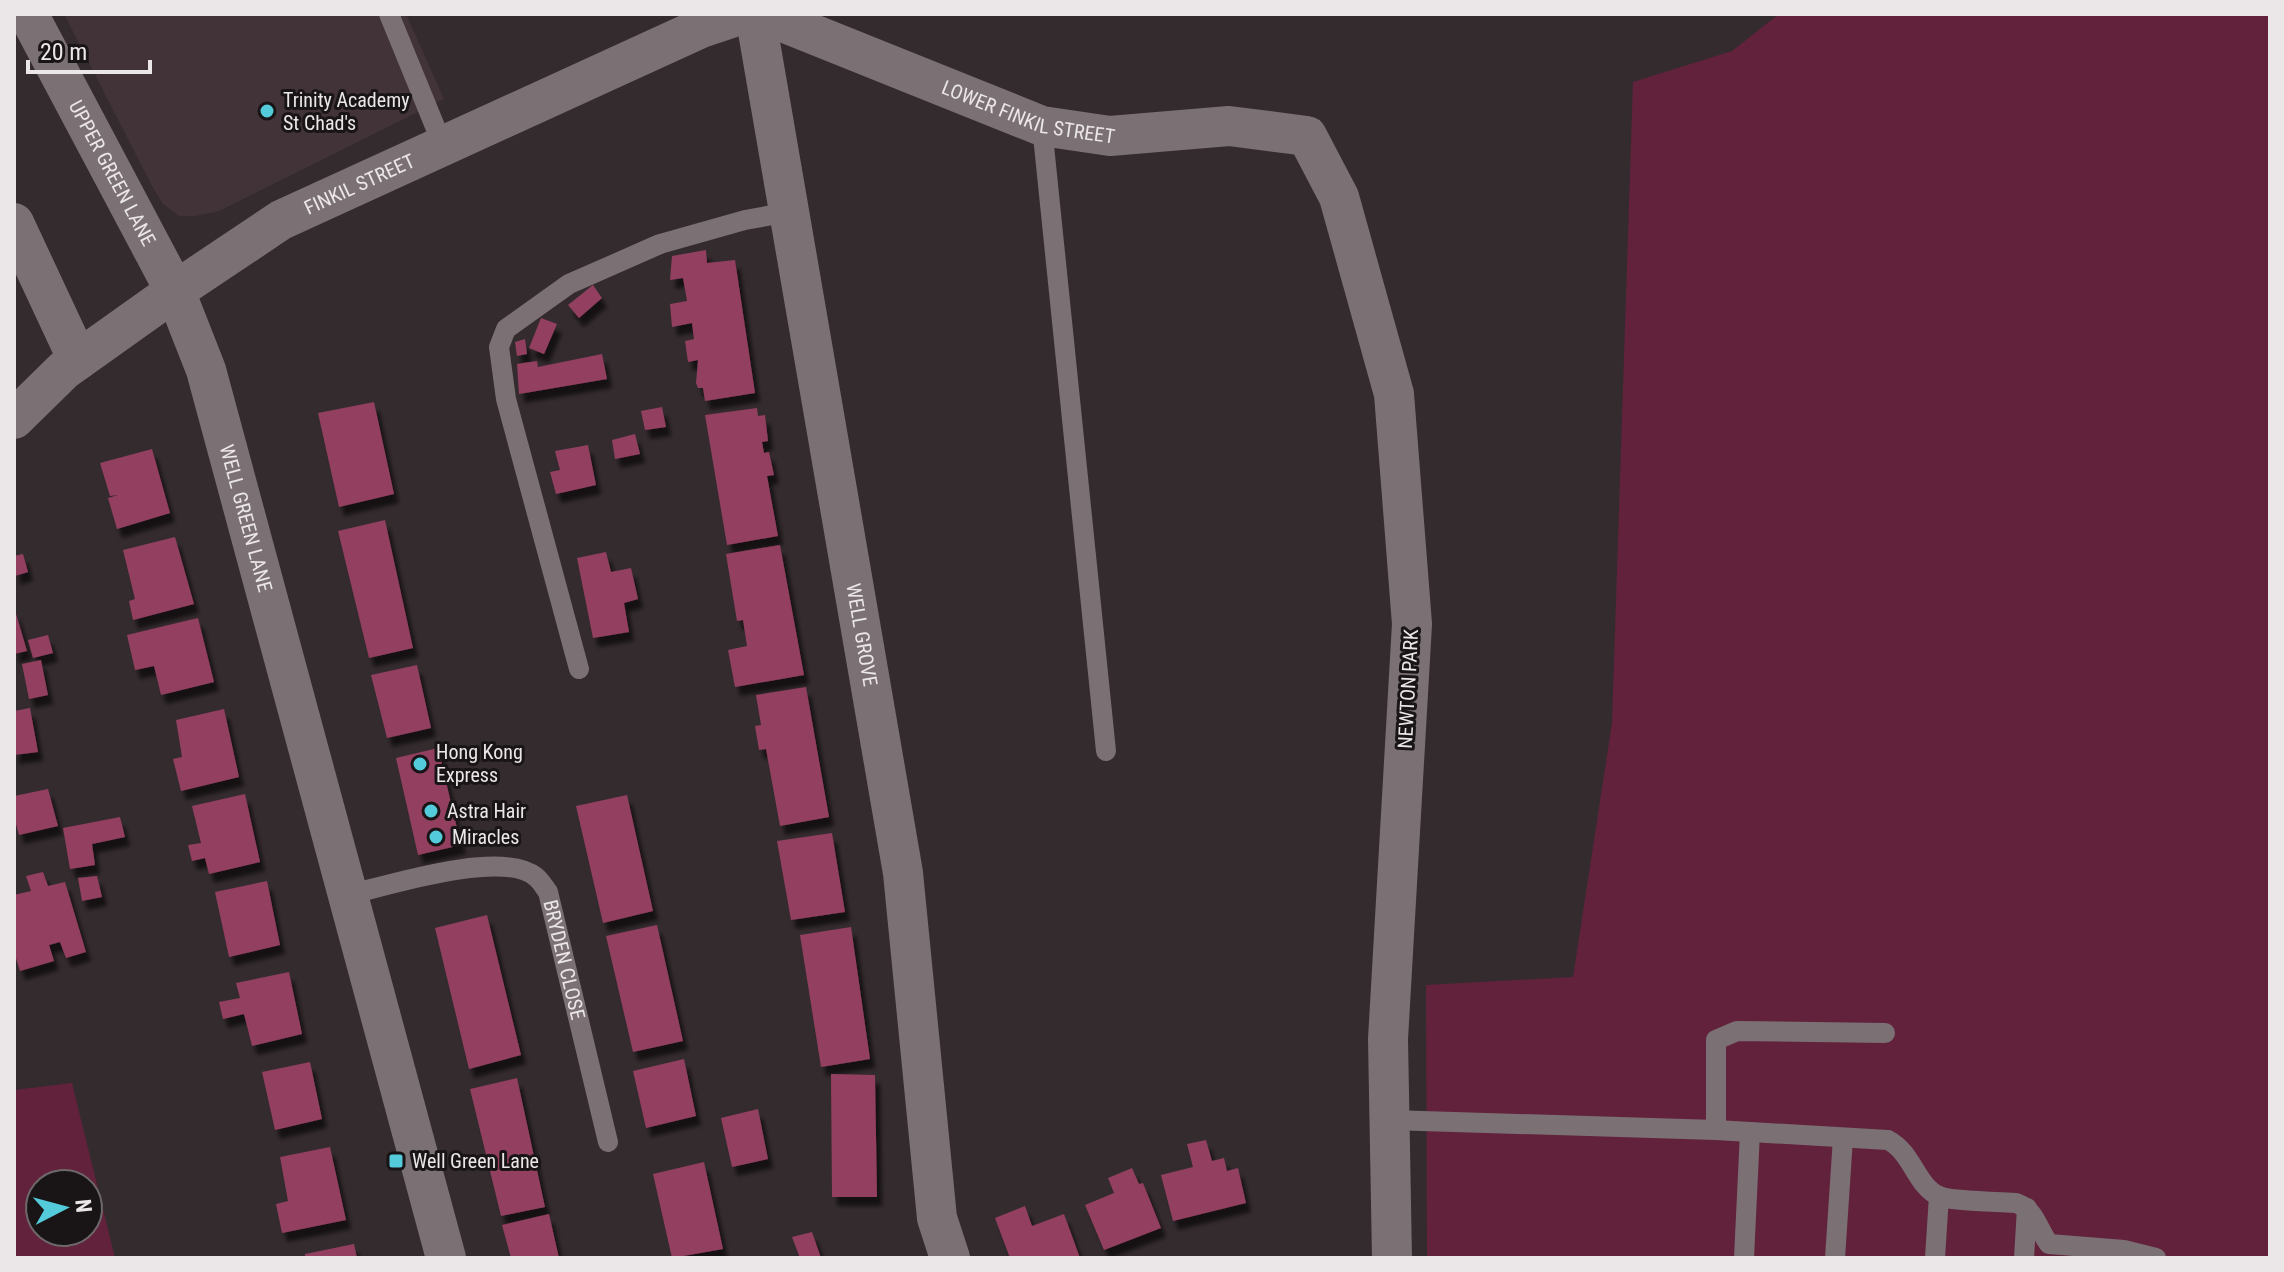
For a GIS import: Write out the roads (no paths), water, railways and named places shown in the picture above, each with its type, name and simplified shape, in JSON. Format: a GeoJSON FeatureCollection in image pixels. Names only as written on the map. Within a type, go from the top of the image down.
{"type":"FeatureCollection","features":[{"type":"Feature","properties":{"kind":"street","name":"UPPER GREEN LANE"},"geometry":{"type":"LineString","coordinates":[[28,14],[175,291]]}},
{"type":"Feature","properties":{"kind":"street","name":"FINKIL STREET"},"geometry":{"type":"LineString","coordinates":[[14,419],[64,370],[281,220],[701,28],[743,14]]}},
{"type":"Feature","properties":{"kind":"street","name":"WELL GROVE"},"geometry":{"type":"LineString","coordinates":[[755,14],[903,873],[937,1218],[950,1258]]}},
{"type":"Feature","properties":{"kind":"street","name":"LOWER FINKIL STREET"},"geometry":{"type":"LineString","coordinates":[[763,14],[1042,126],[1110,136],[1229,126],[1307,136]]}},
{"type":"Feature","properties":{"kind":"street","name":"NEWTON PARK"},"geometry":{"type":"LineString","coordinates":[[1307,136],[1339,197],[1394,394],[1412,624],[1388,1039],[1392,1258]]}},
{"type":"Feature","properties":{"kind":"street"},"geometry":{"type":"LineString","coordinates":[[14,223],[78,360]]}},
{"type":"Feature","properties":{"kind":"street","name":"WELL GREEN LANE"},"geometry":{"type":"LineString","coordinates":[[175,291],[206,370],[446,1258]]}},
{"type":"Feature","properties":{"kind":"lane"},"geometry":{"type":"LineString","coordinates":[[389,14],[443,146]]}},
{"type":"Feature","properties":{"kind":"lane"},"geometry":{"type":"LineString","coordinates":[[1042,126],[1106,751]]}},
{"type":"Feature","properties":{"kind":"lane"},"geometry":{"type":"LineString","coordinates":[[579,669],[506,399],[499,347],[506,329],[569,284],[660,244],[745,220],[789,212]]}},
{"type":"Feature","properties":{"kind":"lane","name":"BRYDEN CLOSE"},"geometry":{"type":"LineString","coordinates":[[348,895],[468,868],[498,866],[520,869],[535,876],[548,892],[608,1142]]}},
{"type":"Feature","properties":{"kind":"lane"},"geometry":{"type":"LineString","coordinates":[[1716,1130],[1716,1040],[1737,1031],[1885,1033]]}},
{"type":"Feature","properties":{"kind":"lane"},"geometry":{"type":"LineString","coordinates":[[1390,1120],[1716,1130],[1888,1140],[1905,1152],[1923,1183],[1939,1196],[2016,1203],[2034,1215],[2049,1244],[2124,1250],[2156,1258]]}},
{"type":"Feature","properties":{"kind":"lane"},"geometry":{"type":"LineString","coordinates":[[1744,1258],[1750,1132]]}},
{"type":"Feature","properties":{"kind":"lane"},"geometry":{"type":"LineString","coordinates":[[1835,1258],[1843,1138]]}},
{"type":"Feature","properties":{"kind":"lane"},"geometry":{"type":"LineString","coordinates":[[1935,1258],[1939,1196]]}},
{"type":"Feature","properties":{"kind":"lane"},"geometry":{"type":"LineString","coordinates":[[2024,1258],[2027,1208]]}},
{"type":"Feature","properties":{"kind":"place","name":"Trinity Academy St Chad's"},"geometry":{"type":"Point","coordinates":[267,111]}},
{"type":"Feature","properties":{"kind":"place","name":"Hong Kong Express"},"geometry":{"type":"Point","coordinates":[420,764]}},
{"type":"Feature","properties":{"kind":"place","name":"Astra Hair"},"geometry":{"type":"Point","coordinates":[431,811]}},
{"type":"Feature","properties":{"kind":"place","name":"Miracles"},"geometry":{"type":"Point","coordinates":[436,837]}},
{"type":"Feature","properties":{"kind":"place","name":"Well Green Lane"},"geometry":{"type":"Point","coordinates":[396,1161]}}]}
